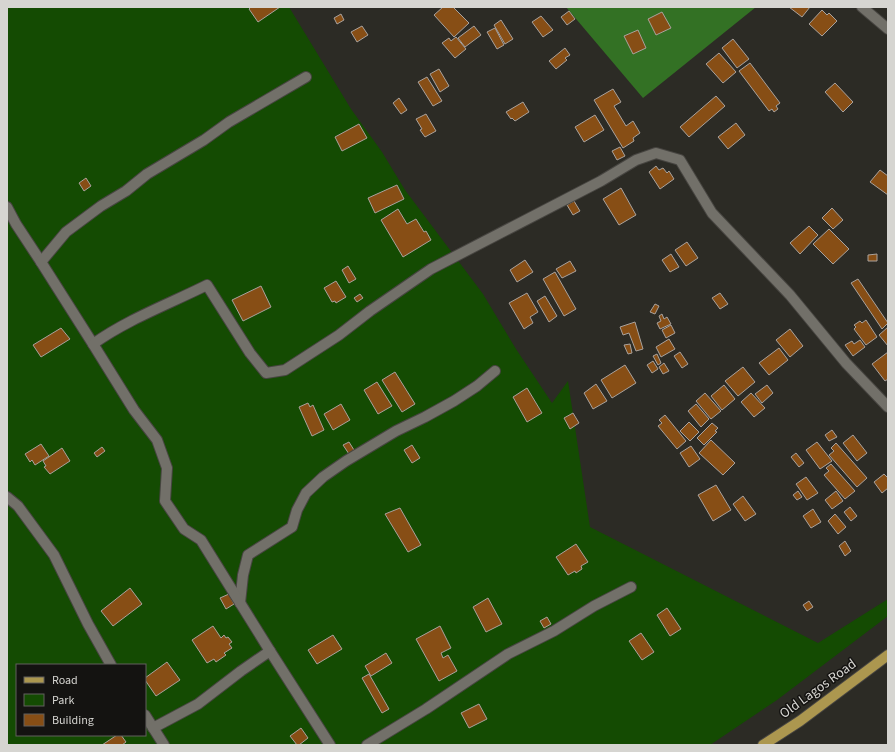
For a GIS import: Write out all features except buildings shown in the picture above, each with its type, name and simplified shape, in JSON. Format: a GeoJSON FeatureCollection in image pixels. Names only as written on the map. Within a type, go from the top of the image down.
{"type":"FeatureCollection","features":[{"type":"Feature","properties":{"kind":"main road","name":"Old Lagos Road"},"geometry":{"type":"LineString","coordinates":[[763,745],[800,721],[888,656]]}},
{"type":"Feature","properties":{"kind":"street"},"geometry":{"type":"LineString","coordinates":[[862,7],[888,28]]}},
{"type":"Feature","properties":{"kind":"street"},"geometry":{"type":"LineString","coordinates":[[41,262],[66,232],[101,206],[147,174],[204,140],[229,122],[306,77]]}},
{"type":"Feature","properties":{"kind":"street"},"geometry":{"type":"LineString","coordinates":[[93,344],[104,336],[142,316],[207,285],[250,353],[266,373],[285,370],[339,335],[370,311],[431,270],[601,181],[636,160],[656,152],[680,160],[712,213],[790,295],[846,363],[888,407]]}},
{"type":"Feature","properties":{"kind":"street"},"geometry":{"type":"LineString","coordinates":[[7,207],[16,224],[134,410],[157,440],[167,468],[165,501],[184,529],[201,540],[330,745]]}},
{"type":"Feature","properties":{"kind":"street"},"geometry":{"type":"LineString","coordinates":[[240,603],[243,575],[248,555],[292,527],[297,510],[306,493],[323,477],[346,461],[396,431],[454,401],[477,386],[495,371]]}},
{"type":"Feature","properties":{"kind":"street"},"geometry":{"type":"LineString","coordinates":[[7,496],[18,506],[54,555],[88,624],[110,664]]}},
{"type":"Feature","properties":{"kind":"street"},"geometry":{"type":"LineString","coordinates":[[367,745],[508,654],[554,631],[594,606],[631,587]]}},
{"type":"Feature","properties":{"kind":"street"},"geometry":{"type":"LineString","coordinates":[[153,728],[198,704],[270,651]]}},
{"type":"Feature","properties":{"kind":"street"},"geometry":{"type":"LineString","coordinates":[[146,717],[164,745]]}},
{"type":"Feature","properties":{"kind":"green space"},"geometry":{"type":"Polygon","coordinates":[[[7,7],[289,7],[351,109],[382,152],[405,190],[483,294],[516,349],[552,403],[568,381],[590,527],[818,643],[888,599],[888,616],[777,700],[710,745],[7,745],[7,7]]]}},
{"type":"Feature","properties":{"kind":"green space"},"geometry":{"type":"Polygon","coordinates":[[[566,7],[756,7],[643,98],[566,7]]]}}]}
